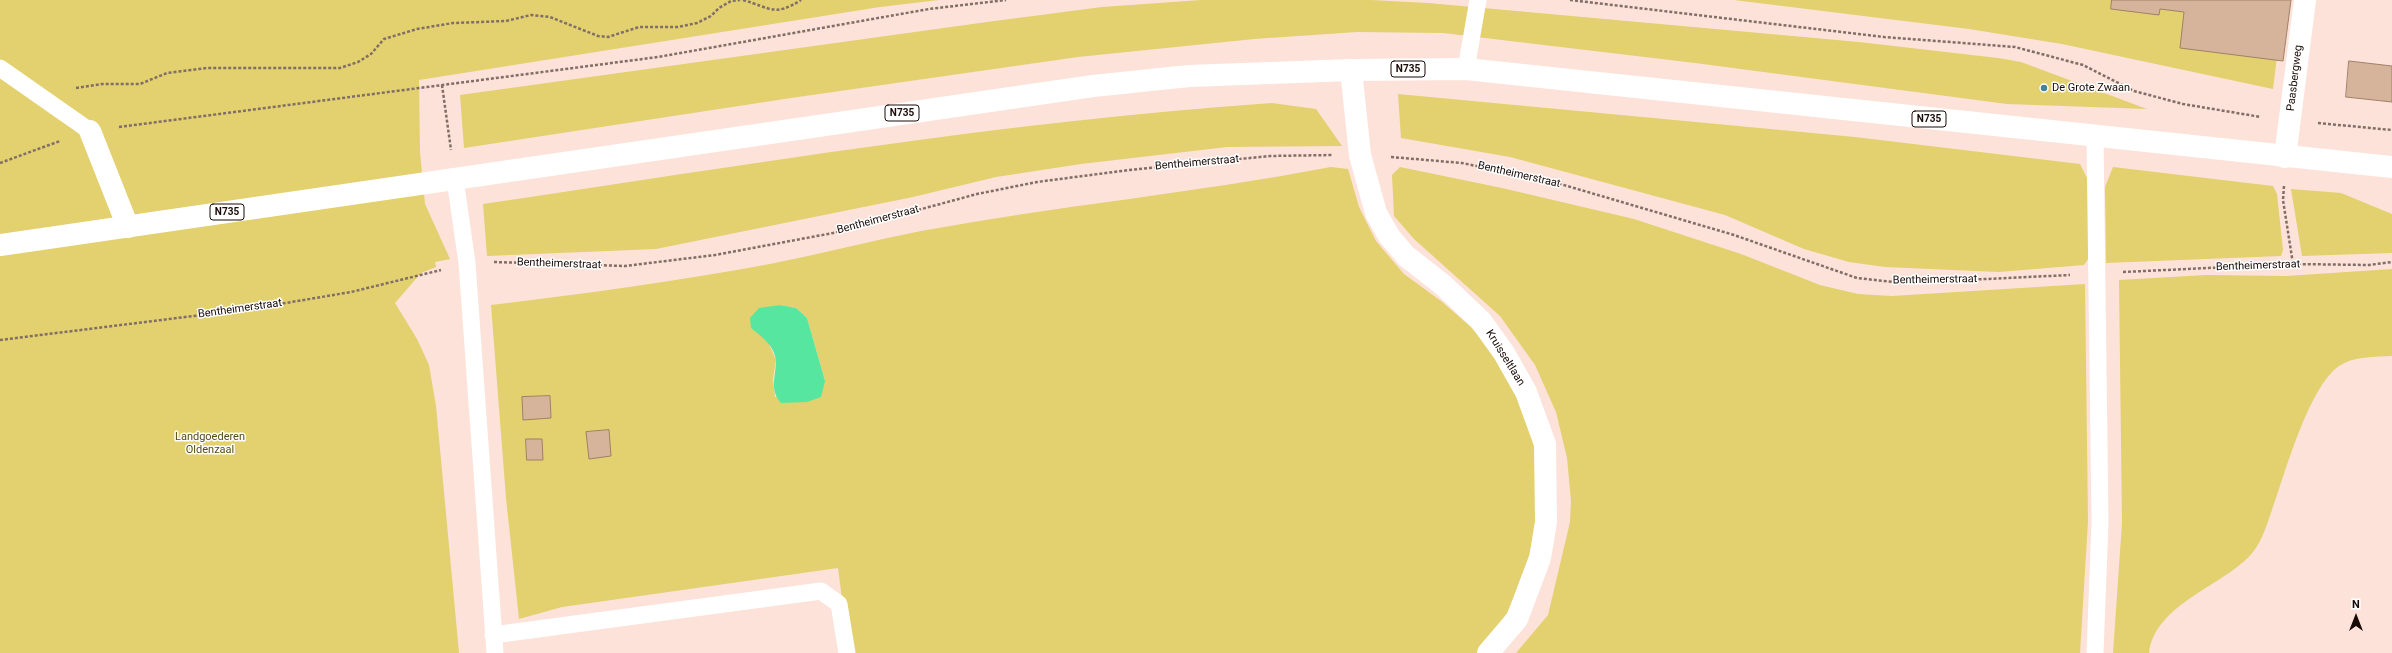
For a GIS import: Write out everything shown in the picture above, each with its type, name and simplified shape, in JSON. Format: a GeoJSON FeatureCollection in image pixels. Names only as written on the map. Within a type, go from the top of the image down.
{"type":"FeatureCollection","features":[{"type":"Feature","properties":{"kind":"main road","name":"Paasbergweg"},"geometry":{"type":"LineString","coordinates":[[2285,157],[2305,0]]}},
{"type":"Feature","properties":{"kind":"main road","name":"N735"},"geometry":{"type":"LineString","coordinates":[[0,245],[1093,86],[1189,76],[1351,70],[1466,69],[2285,157],[2392,167]]}},
{"type":"Feature","properties":{"kind":"main road","name":"Kruisseltlaan"},"geometry":{"type":"LineString","coordinates":[[1351,70],[1360,155],[1376,213],[1389,236],[1406,256],[1443,285],[1481,321],[1504,353],[1526,392],[1545,444],[1546,522],[1540,558],[1517,618],[1488,653]]}},
{"type":"Feature","properties":{"kind":"main road"},"geometry":{"type":"LineString","coordinates":[[90,132],[128,227]]}},
{"type":"Feature","properties":{"kind":"lane"},"geometry":{"type":"LineString","coordinates":[[1466,69],[1478,0]]}},
{"type":"Feature","properties":{"kind":"lane"},"geometry":{"type":"LineString","coordinates":[[0,68],[90,132]]}},
{"type":"Feature","properties":{"kind":"lane"},"geometry":{"type":"LineString","coordinates":[[2095,136],[2095,273],[2100,522],[2095,653]]}},
{"type":"Feature","properties":{"kind":"lane"},"geometry":{"type":"LineString","coordinates":[[455,179],[468,263],[495,653]]}},
{"type":"Feature","properties":{"kind":"lane"},"geometry":{"type":"LineString","coordinates":[[493,635],[821,591],[839,604],[847,653]]}},
{"type":"Feature","properties":{"kind":"path"},"geometry":{"type":"LineString","coordinates":[[41,97],[70,89],[102,84],[140,84],[167,74],[207,68],[340,68],[358,62],[371,54],[384,39],[417,29],[453,23],[506,20],[531,16],[550,17],[598,36],[608,37],[639,27],[678,27],[697,23],[711,16],[719,8],[731,1],[741,0],[774,12],[787,9],[801,0]]}},
{"type":"Feature","properties":{"kind":"path"},"geometry":{"type":"LineString","coordinates":[[0,163],[90,132],[156,121],[658,57],[929,9],[1006,0]]}},
{"type":"Feature","properties":{"kind":"path"},"geometry":{"type":"LineString","coordinates":[[1570,0],[1884,37],[2015,47],[2083,65],[2134,92],[2234,114],[2392,130]]}},
{"type":"Feature","properties":{"kind":"path"},"geometry":{"type":"LineString","coordinates":[[442,85],[455,179]]}},
{"type":"Feature","properties":{"kind":"path","name":"Bentheimerstraat"},"geometry":{"type":"LineString","coordinates":[[0,340],[250,309],[351,292],[468,263],[506,262],[626,266],[714,255],[832,233],[977,194],[1037,182],[1129,170],[1270,156],[1360,155],[1462,163],[1557,183],[1734,235],[1857,278],[1902,284],[2293,264],[2369,265],[2392,262]]}},
{"type":"Feature","properties":{"kind":"path"},"geometry":{"type":"LineString","coordinates":[[2285,157],[2283,200],[2293,264]]}},
{"type":"Feature","properties":{"kind":"green space","name":"Landgoederen Oldenzaal"},"geometry":{"type":"Polygon","coordinates":[[[0,0],[939,0],[880,7],[419,80],[420,152],[425,204],[450,259],[435,262],[436,267],[421,273],[395,303],[417,339],[429,365],[436,406],[459,653],[0,653],[0,0]]]}},
{"type":"Feature","properties":{"kind":"green space"},"geometry":{"type":"Polygon","coordinates":[[[1201,0],[1371,0],[1428,3],[1859,42],[1998,58],[2021,62],[2147,109],[2007,104],[1695,63],[1443,33],[1357,32],[1254,39],[1078,57],[791,98],[464,148],[460,95],[1102,7],[1201,0]]]}},
{"type":"Feature","properties":{"kind":"green space"},"geometry":{"type":"Polygon","coordinates":[[[1734,0],[2284,0],[2273,89],[2062,44],[1969,29],[1734,0]]]}},
{"type":"Feature","properties":{"kind":"green space"},"geometry":{"type":"Polygon","coordinates":[[[1398,94],[1855,137],[2080,164],[2088,180],[2088,259],[2084,265],[1999,272],[1885,267],[1849,262],[1804,249],[1725,215],[1510,157],[1401,138],[1398,94]]]}},
{"type":"Feature","properties":{"kind":"green space"},"geometry":{"type":"Polygon","coordinates":[[[1272,103],[1316,109],[1342,146],[1227,147],[1081,164],[996,177],[913,197],[656,249],[487,256],[483,204],[779,160],[976,133],[1074,121],[1272,103]]]}},
{"type":"Feature","properties":{"kind":"green space"},"geometry":{"type":"Polygon","coordinates":[[[1331,167],[1348,169],[1359,207],[1376,241],[1404,274],[1441,301],[1471,327],[1501,362],[1521,404],[1537,447],[1540,524],[1526,571],[1507,613],[1480,653],[849,653],[838,568],[562,607],[519,619],[506,498],[491,305],[666,282],[770,264],[921,231],[972,222],[1331,167]],[[780,305],[772,307],[769,344],[776,360],[773,379],[775,397],[825,381],[807,318],[796,308],[780,305]]]}},
{"type":"Feature","properties":{"kind":"green space"},"geometry":{"type":"Polygon","coordinates":[[[1400,167],[1502,188],[1634,219],[1741,254],[1820,285],[1858,294],[1892,296],[2085,284],[2088,521],[2080,653],[1516,653],[1548,615],[1570,522],[1571,501],[1567,458],[1556,412],[1535,365],[1500,316],[1414,239],[1394,216],[1392,175],[1400,167]]]}},
{"type":"Feature","properties":{"kind":"green space"},"geometry":{"type":"Polygon","coordinates":[[[2113,167],[2273,186],[2277,194],[2283,250],[2281,256],[2106,263],[2105,187],[2113,167]]]}},
{"type":"Feature","properties":{"kind":"green space"},"geometry":{"type":"Polygon","coordinates":[[[2291,189],[2341,193],[2392,214],[2392,253],[2302,256],[2291,189]]]}},
{"type":"Feature","properties":{"kind":"green space"},"geometry":{"type":"Polygon","coordinates":[[[2392,269],[2392,356],[2351,360],[2339,366],[2328,377],[2317,393],[2299,433],[2262,538],[2256,548],[2241,564],[2177,608],[2164,621],[2154,636],[2149,653],[2113,653],[2122,523],[2119,280],[2206,275],[2286,276],[2392,269]]]}},
{"type":"Feature","properties":{"kind":"shaded area"},"geometry":{"type":"Polygon","coordinates":[[[780,305],[796,308],[807,318],[825,381],[821,397],[807,402],[781,403],[777,398],[774,388],[775,356],[767,342],[751,328],[750,318],[759,308],[780,305]]]}},
{"type":"Feature","properties":{"kind":"building"},"geometry":{"type":"Polygon","coordinates":[[[2112,0],[2291,0],[2283,61],[2180,48],[2184,12],[2160,9],[2159,15],[2111,9],[2112,0]]]}},
{"type":"Feature","properties":{"kind":"building"},"geometry":{"type":"Polygon","coordinates":[[[2349,61],[2392,66],[2392,102],[2346,97],[2349,61]]]}},
{"type":"Feature","properties":{"kind":"building"},"geometry":{"type":"Polygon","coordinates":[[[550,396],[551,418],[523,420],[522,397],[550,396]]]}},
{"type":"Feature","properties":{"kind":"building"},"geometry":{"type":"Polygon","coordinates":[[[609,430],[611,456],[589,459],[586,432],[609,430]]]}},
{"type":"Feature","properties":{"kind":"building"},"geometry":{"type":"Polygon","coordinates":[[[526,439],[542,439],[543,460],[527,460],[526,439]]]}},
{"type":"Feature","properties":{"kind":"place","name":"De Grote Zwaan"},"geometry":{"type":"Point","coordinates":[2044,88]}}]}
